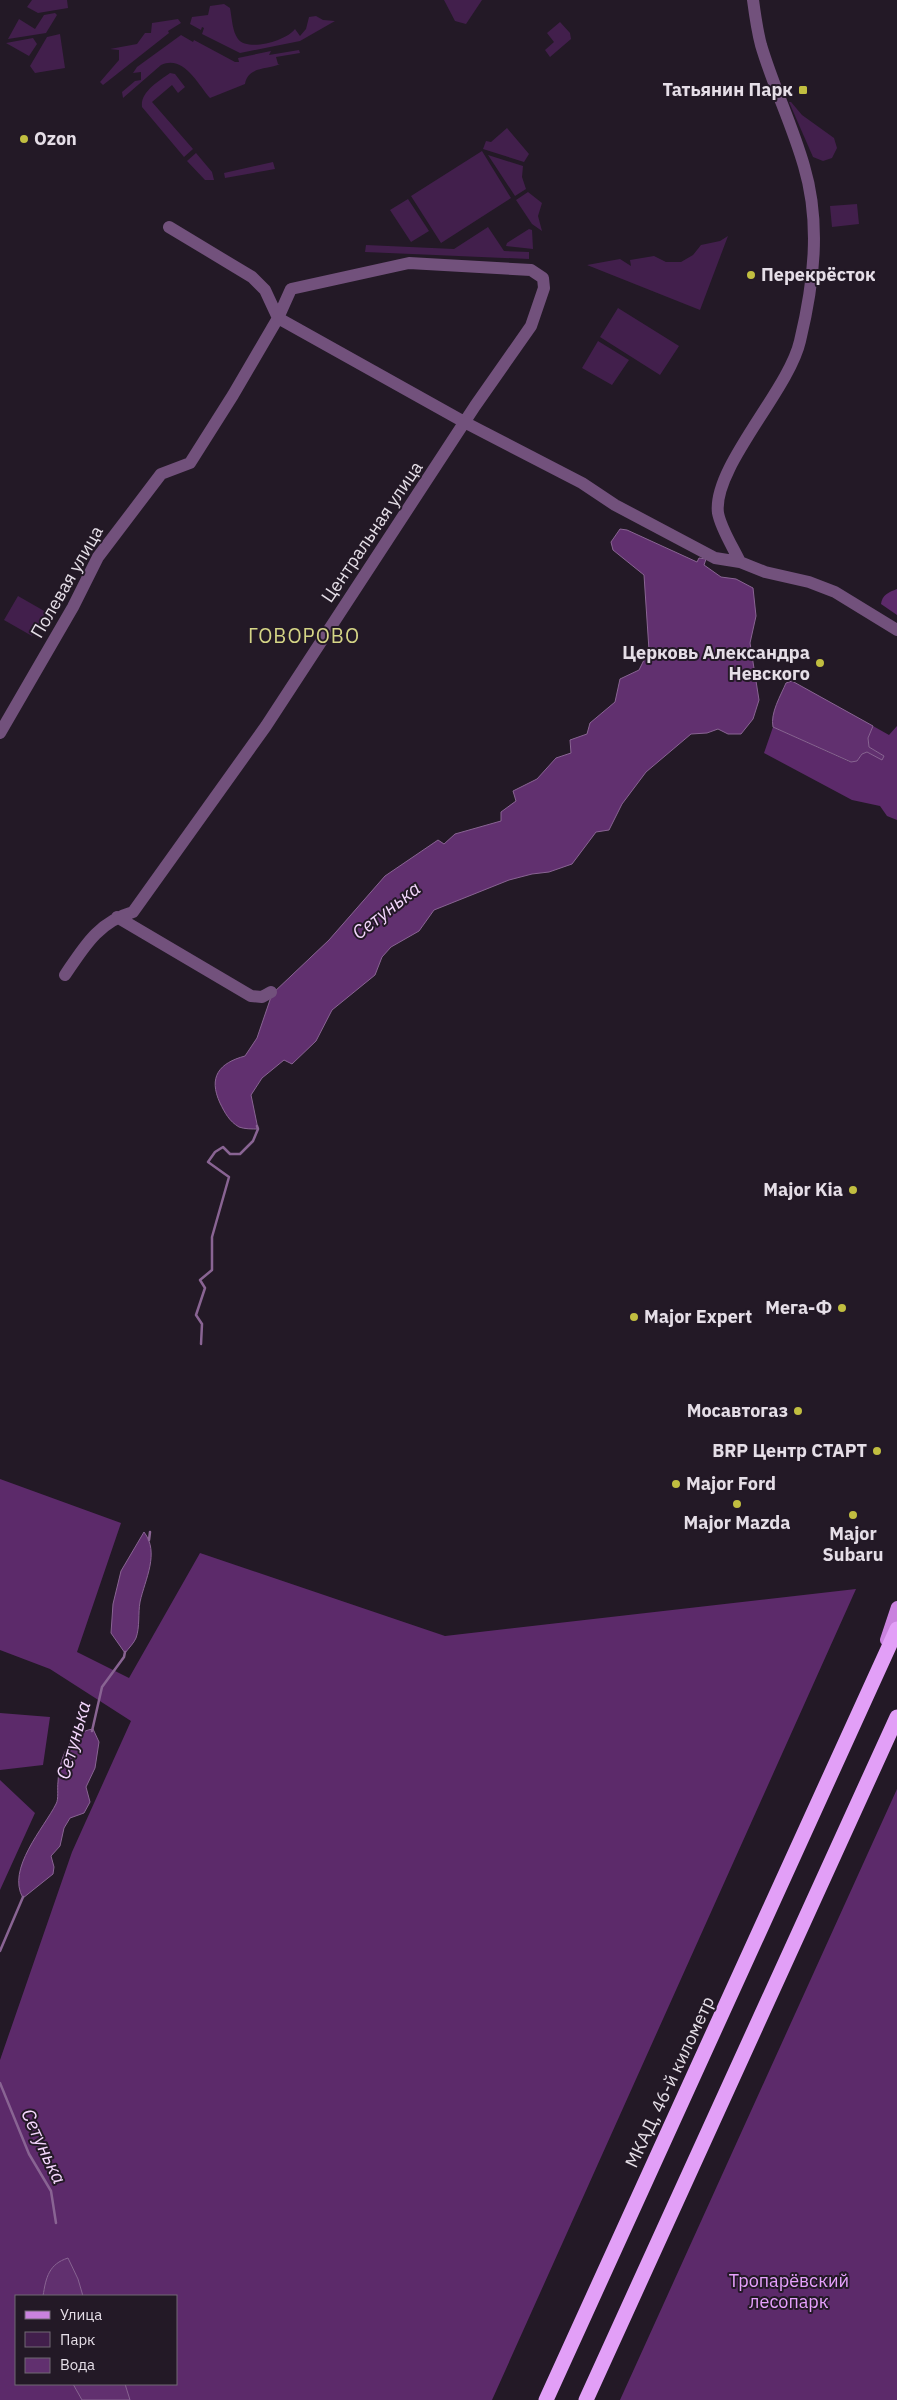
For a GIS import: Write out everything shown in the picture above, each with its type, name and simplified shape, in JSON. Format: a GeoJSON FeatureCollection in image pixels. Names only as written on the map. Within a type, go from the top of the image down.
{"type":"FeatureCollection","features":[{"type":"Feature","properties":{"kind":"highway","name":"МКАД, 46-й километр"},"geometry":{"type":"LineString","coordinates":[[546,2400],[897,1629]]}},
{"type":"Feature","properties":{"kind":"highway"},"geometry":{"type":"LineString","coordinates":[[586,2400],[897,1717]]}},
{"type":"Feature","properties":{"kind":"main road"},"geometry":{"type":"LineString","coordinates":[[869,1690],[897,1607]]}},
{"type":"Feature","properties":{"kind":"street"},"geometry":{"type":"LineString","coordinates":[[740,562],[718,513],[720,494],[727,475],[782,382],[800,344],[809,299],[814,252],[812,203],[806,175],[761,45],[753,0]]}},
{"type":"Feature","properties":{"kind":"street"},"geometry":{"type":"LineString","coordinates":[[169,227],[252,277],[265,290],[278,318],[466,423],[557,469],[615,505],[715,558],[740,562],[765,572],[809,582],[835,592],[897,630]]}},
{"type":"Feature","properties":{"kind":"street","name":"Полевая улица"},"geometry":{"type":"LineString","coordinates":[[0,733],[72,607],[98,557],[161,474],[190,463],[278,318],[291,289],[409,263],[531,270],[541,276],[545,282]]}},
{"type":"Feature","properties":{"kind":"street","name":"Центральная улица"},"geometry":{"type":"LineString","coordinates":[[65,975],[99,930],[116,916],[133,912],[266,726],[531,326],[539,307],[545,282]]}},
{"type":"Feature","properties":{"kind":"street"},"geometry":{"type":"LineString","coordinates":[[116,916],[251,996],[262,997],[271,992]]}},
{"type":"Feature","properties":{"kind":"green space"},"geometry":{"type":"Polygon","coordinates":[[[32,0],[67,0],[68,8],[38,13],[27,7],[32,0]]]}},
{"type":"Feature","properties":{"kind":"green space"},"geometry":{"type":"Polygon","coordinates":[[[444,0],[482,0],[466,24],[455,21],[444,0]]]}},
{"type":"Feature","properties":{"kind":"green space"},"geometry":{"type":"Polygon","coordinates":[[[224,4],[230,8],[236,36],[243,43],[250,45],[276,41],[295,29],[300,36],[306,29],[309,17],[316,16],[323,20],[335,21],[300,41],[240,53],[202,34],[204,28],[202,27],[201,30],[190,24],[192,17],[208,15],[210,6],[224,4]]]}},
{"type":"Feature","properties":{"kind":"green space"},"geometry":{"type":"Polygon","coordinates":[[[55,13],[57,15],[46,33],[8,39],[19,19],[35,29],[44,15],[55,13]]]}},
{"type":"Feature","properties":{"kind":"green space"},"geometry":{"type":"Polygon","coordinates":[[[178,19],[181,23],[168,31],[169,33],[103,85],[100,82],[119,60],[119,50],[110,49],[137,44],[145,33],[151,33],[152,23],[178,19]]]}},
{"type":"Feature","properties":{"kind":"green space"},"geometry":{"type":"Polygon","coordinates":[[[560,22],[570,33],[571,39],[550,57],[545,50],[554,42],[547,33],[560,22]]]}},
{"type":"Feature","properties":{"kind":"green space"},"geometry":{"type":"Polygon","coordinates":[[[60,34],[65,68],[35,73],[30,66],[47,37],[60,34]]]}},
{"type":"Feature","properties":{"kind":"green space"},"geometry":{"type":"Polygon","coordinates":[[[181,35],[235,62],[239,62],[238,58],[271,51],[269,55],[299,50],[300,53],[276,57],[278,64],[280,64],[254,71],[247,78],[245,84],[210,98],[183,67],[169,63],[161,65],[123,98],[122,92],[135,81],[141,80],[141,72],[133,73],[137,67],[181,35]]]}},
{"type":"Feature","properties":{"kind":"green space"},"geometry":{"type":"Polygon","coordinates":[[[33,38],[37,44],[29,56],[6,43],[33,38]]]}},
{"type":"Feature","properties":{"kind":"green space"},"geometry":{"type":"Polygon","coordinates":[[[170,73],[175,74],[185,87],[178,93],[172,85],[152,102],[193,149],[184,157],[142,107],[144,96],[147,92],[170,73]]]}},
{"type":"Feature","properties":{"kind":"green space"},"geometry":{"type":"Polygon","coordinates":[[[789,102],[802,115],[834,138],[837,148],[832,158],[823,161],[813,157],[789,102]]]}},
{"type":"Feature","properties":{"kind":"green space"},"geometry":{"type":"Polygon","coordinates":[[[507,128],[529,154],[524,162],[483,149],[486,141],[491,142],[507,128]]]}},
{"type":"Feature","properties":{"kind":"green space"},"geometry":{"type":"Polygon","coordinates":[[[482,151],[511,198],[441,243],[411,196],[482,151]]]}},
{"type":"Feature","properties":{"kind":"green space"},"geometry":{"type":"Polygon","coordinates":[[[196,153],[212,172],[214,180],[205,180],[187,161],[196,153]]]}},
{"type":"Feature","properties":{"kind":"green space"},"geometry":{"type":"Polygon","coordinates":[[[488,155],[523,166],[522,177],[526,189],[515,196],[488,155]]]}},
{"type":"Feature","properties":{"kind":"green space"},"geometry":{"type":"Polygon","coordinates":[[[273,162],[275,169],[225,178],[224,173],[273,162]]]}},
{"type":"Feature","properties":{"kind":"green space"},"geometry":{"type":"Polygon","coordinates":[[[528,192],[542,203],[538,216],[542,231],[532,224],[516,200],[528,192]]]}},
{"type":"Feature","properties":{"kind":"green space"},"geometry":{"type":"Polygon","coordinates":[[[408,199],[429,231],[411,242],[390,210],[408,199]]]}},
{"type":"Feature","properties":{"kind":"green space"},"geometry":{"type":"Polygon","coordinates":[[[857,204],[859,224],[832,227],[830,206],[857,204]]]}},
{"type":"Feature","properties":{"kind":"green space"},"geometry":{"type":"Polygon","coordinates":[[[488,227],[504,251],[529,252],[529,259],[365,252],[366,245],[454,249],[488,227]]]}},
{"type":"Feature","properties":{"kind":"green space"},"geometry":{"type":"Polygon","coordinates":[[[529,229],[532,230],[533,249],[506,246],[507,243],[529,229]]]}},
{"type":"Feature","properties":{"kind":"green space"},"geometry":{"type":"Polygon","coordinates":[[[728,236],[700,310],[587,265],[620,259],[631,266],[630,260],[654,256],[666,262],[681,262],[693,255],[701,245],[720,241],[728,236]]]}},
{"type":"Feature","properties":{"kind":"green space"},"geometry":{"type":"Polygon","coordinates":[[[618,308],[679,346],[660,375],[600,337],[618,308]]]}},
{"type":"Feature","properties":{"kind":"green space"},"geometry":{"type":"Polygon","coordinates":[[[598,341],[629,360],[612,385],[582,368],[598,341]]]}},
{"type":"Feature","properties":{"kind":"green space"},"geometry":{"type":"Polygon","coordinates":[[[897,589],[897,615],[881,604],[884,596],[897,589]]]}},
{"type":"Feature","properties":{"kind":"green space"},"geometry":{"type":"Polygon","coordinates":[[[18,596],[46,612],[32,636],[4,620],[18,596]]]}},
{"type":"Feature","properties":{"kind":"green space"},"geometry":{"type":"Polygon","coordinates":[[[873,726],[889,735],[897,726],[897,820],[887,816],[880,806],[852,800],[764,753],[773,727],[850,762],[857,761],[862,754],[867,752],[882,759],[884,756],[869,747],[868,738],[873,726]]]}},
{"type":"Feature","properties":{"kind":"green space"},"geometry":{"type":"Polygon","coordinates":[[[0,1479],[121,1523],[77,1652],[129,1678],[200,1553],[445,1636],[856,1589],[492,2400],[130,2400],[125,2385],[178,2385],[178,2295],[83,2295],[78,2279],[68,2258],[44,2289],[43,2295],[15,2295],[15,2385],[74,2385],[82,2400],[0,2400],[0,2060],[72,1852],[131,1721],[50,1669],[0,1650],[0,1479]]]}},
{"type":"Feature","properties":{"kind":"green space"},"geometry":{"type":"Polygon","coordinates":[[[0,1713],[50,1717],[43,1765],[0,1770],[0,1713]]]}},
{"type":"Feature","properties":{"kind":"green space"},"geometry":{"type":"Polygon","coordinates":[[[0,1780],[35,1813],[0,1890],[0,1780]]]}},
{"type":"Feature","properties":{"kind":"green space","name":"Тропарёвский лесопарк"},"geometry":{"type":"Polygon","coordinates":[[[897,1789],[897,2400],[620,2400],[897,1789]]]}},
{"type":"Feature","properties":{"kind":"water"},"geometry":{"type":"Polygon","coordinates":[[[620,529],[627,530],[697,562],[699,558],[706,559],[704,565],[721,577],[736,579],[753,588],[756,616],[750,643],[759,700],[753,719],[741,734],[728,734],[718,729],[707,733],[691,734],[646,772],[622,804],[609,830],[596,832],[572,864],[549,872],[509,880],[434,910],[419,931],[391,947],[382,957],[375,975],[332,1010],[316,1041],[292,1064],[284,1060],[262,1078],[251,1095],[258,1129],[239,1127],[230,1119],[220,1103],[215,1086],[216,1079],[222,1067],[245,1056],[257,1038],[272,994],[329,940],[385,876],[438,840],[444,844],[455,834],[501,821],[501,812],[516,801],[513,791],[537,779],[556,758],[571,753],[570,740],[587,734],[590,723],[615,702],[620,679],[639,670],[649,650],[644,575],[613,550],[611,542],[620,529]]]}},
{"type":"Feature","properties":{"kind":"water"},"geometry":{"type":"Polygon","coordinates":[[[792,681],[873,726],[868,738],[869,747],[884,756],[882,760],[867,752],[862,754],[857,761],[851,762],[773,727],[772,722],[776,704],[786,683],[792,681]]]}},
{"type":"Feature","properties":{"kind":"water"},"geometry":{"type":"Polygon","coordinates":[[[144,1532],[149,1540],[151,1549],[150,1566],[140,1602],[136,1638],[125,1653],[111,1633],[113,1604],[121,1571],[144,1532]]]}},
{"type":"Feature","properties":{"kind":"water"},"geometry":{"type":"Polygon","coordinates":[[[93,1729],[99,1742],[95,1768],[86,1787],[90,1802],[84,1813],[70,1818],[64,1828],[60,1846],[51,1856],[54,1867],[53,1874],[23,1898],[19,1887],[19,1874],[29,1849],[57,1802],[59,1774],[63,1756],[78,1735],[93,1729]]]}},
{"type":"Feature","properties":{"kind":"water"},"geometry":{"type":"Polygon","coordinates":[[[68,2258],[78,2279],[83,2295],[43,2295],[49,2272],[56,2264],[68,2258]]]}},
{"type":"Feature","properties":{"kind":"water"},"geometry":{"type":"Polygon","coordinates":[[[74,2385],[125,2385],[130,2400],[82,2400],[74,2385]]]}},
{"type":"Feature","properties":{"kind":"waterway","name":"Сетунька"},"geometry":{"type":"LineString","coordinates":[[201,1344],[202,1324],[196,1315],[205,1288],[200,1280],[212,1270],[212,1237],[229,1177],[208,1162],[215,1152],[223,1147],[230,1154],[240,1154],[253,1141],[258,1129],[257,1126]]}},
{"type":"Feature","properties":{"kind":"waterway","name":"Сетунька"},"geometry":{"type":"LineString","coordinates":[[149,1540],[150,1532]]}},
{"type":"Feature","properties":{"kind":"waterway","name":"Сетунька"},"geometry":{"type":"LineString","coordinates":[[92,1731],[102,1687],[124,1657],[125,1652]]}},
{"type":"Feature","properties":{"kind":"waterway","name":"Сетунька"},"geometry":{"type":"LineString","coordinates":[[0,1951],[23,1897]]}},
{"type":"Feature","properties":{"kind":"waterway","name":"Сетунька"},"geometry":{"type":"LineString","coordinates":[[0,2083],[29,2154],[51,2191],[56,2223]]}},
{"type":"Feature","properties":{"kind":"place","name":"Татьянин Парк"},"geometry":{"type":"Point","coordinates":[803,90]}},
{"type":"Feature","properties":{"kind":"place","name":"Ozon"},"geometry":{"type":"Point","coordinates":[24,139]}},
{"type":"Feature","properties":{"kind":"place","name":"Перекрёсток"},"geometry":{"type":"Point","coordinates":[751,275]}},
{"type":"Feature","properties":{"kind":"place","name":"Церковь Александра Невского"},"geometry":{"type":"Point","coordinates":[820,663]}},
{"type":"Feature","properties":{"kind":"place","name":"Major Kia"},"geometry":{"type":"Point","coordinates":[853,1190]}},
{"type":"Feature","properties":{"kind":"place","name":"Мега-Ф"},"geometry":{"type":"Point","coordinates":[842,1308]}},
{"type":"Feature","properties":{"kind":"place","name":"Major Expert"},"geometry":{"type":"Point","coordinates":[634,1317]}},
{"type":"Feature","properties":{"kind":"place","name":"Мосавтогаз"},"geometry":{"type":"Point","coordinates":[798,1411]}},
{"type":"Feature","properties":{"kind":"place","name":"BRP Центр СТАРТ"},"geometry":{"type":"Point","coordinates":[877,1451]}},
{"type":"Feature","properties":{"kind":"place","name":"Major Ford"},"geometry":{"type":"Point","coordinates":[676,1484]}},
{"type":"Feature","properties":{"kind":"place","name":"Major Mazda"},"geometry":{"type":"Point","coordinates":[737,1504]}},
{"type":"Feature","properties":{"kind":"place","name":"Major Subaru"},"geometry":{"type":"Point","coordinates":[853,1515]}},
{"type":"Feature","properties":{"kind":"district","name":"ГОВОРОВО"},"geometry":{"type":"Point","coordinates":[304,636]}}]}
